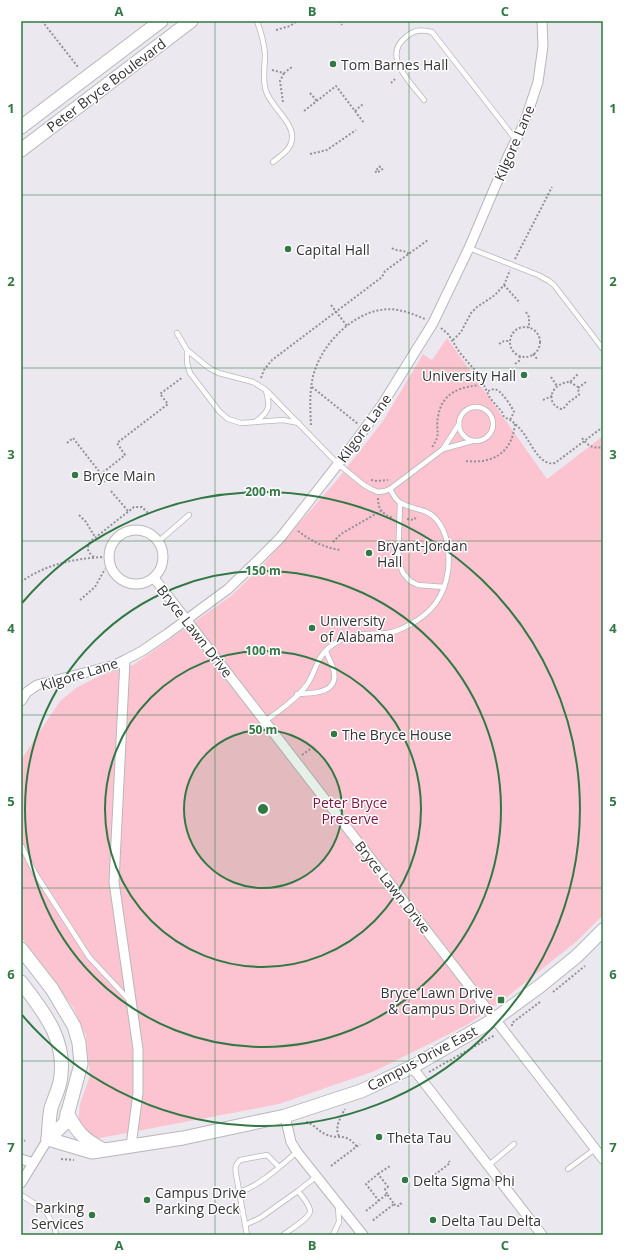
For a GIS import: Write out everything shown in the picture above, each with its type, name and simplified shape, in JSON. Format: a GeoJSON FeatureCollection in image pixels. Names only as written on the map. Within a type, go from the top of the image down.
{"type":"FeatureCollection","features":[{"type":"Feature","properties":{"kind":"street","name":"Peter Bryce Boulevard"},"geometry":{"type":"LineString","coordinates":[[21,127],[161,21]]}},
{"type":"Feature","properties":{"kind":"street","name":"Peter Bryce Boulevard"},"geometry":{"type":"LineString","coordinates":[[21,150],[191,21]]}},
{"type":"Feature","properties":{"kind":"street","name":"Kilgore Lane"},"geometry":{"type":"LineString","coordinates":[[21,701],[24,694],[37,685],[115,665],[142,651],[228,589],[256,562],[290,525],[338,464],[382,405],[433,323],[469,248],[524,124],[538,82],[543,46],[542,21]]}},
{"type":"Feature","properties":{"kind":"street"},"geometry":{"type":"LineString","coordinates":[[134,530],[144,531],[159,541],[162,548],[163,560],[159,572],[154,578],[146,583],[127,583],[119,578],[113,571],[109,554],[112,545],[118,537],[134,530]]}},
{"type":"Feature","properties":{"kind":"street","name":"Bryce Lawn Drive"},"geometry":{"type":"LineString","coordinates":[[154,578],[603,1159]]}},
{"type":"Feature","properties":{"kind":"street"},"geometry":{"type":"LineString","coordinates":[[125,660],[114,882],[138,1049],[138,1093],[132,1146]]}},
{"type":"Feature","properties":{"kind":"street","name":"Campus Drive East"},"geometry":{"type":"LineString","coordinates":[[48,1139],[92,1152],[132,1146],[183,1138],[285,1116],[361,1091],[412,1066],[495,1019],[540,986],[577,956],[603,930]]}},
{"type":"Feature","properties":{"kind":"street"},"geometry":{"type":"LineString","coordinates":[[21,949],[52,989],[74,1026],[79,1043],[82,1064],[64,1122],[48,1139],[21,1183]]}},
{"type":"Feature","properties":{"kind":"street"},"geometry":{"type":"LineString","coordinates":[[21,982],[48,1019],[55,1033],[61,1058],[60,1082],[51,1110],[48,1139]]}},
{"type":"Feature","properties":{"kind":"street"},"geometry":{"type":"LineString","coordinates":[[412,1066],[542,1235]]}},
{"type":"Feature","properties":{"kind":"street"},"geometry":{"type":"LineString","coordinates":[[67,1113],[77,1130],[87,1141],[103,1150]]}},
{"type":"Feature","properties":{"kind":"street"},"geometry":{"type":"LineString","coordinates":[[285,1116],[291,1142],[297,1152],[363,1235]]}},
{"type":"Feature","properties":{"kind":"street"},"geometry":{"type":"LineString","coordinates":[[21,1159],[33,1163]]}},
{"type":"Feature","properties":{"kind":"lane"},"geometry":{"type":"LineString","coordinates":[[257,21],[264,40],[265,56],[263,78],[266,92],[289,126],[292,135],[289,148],[273,162]]}},
{"type":"Feature","properties":{"kind":"lane"},"geometry":{"type":"LineString","coordinates":[[424,100],[400,70],[396,62],[397,50],[402,40],[411,32],[422,30],[432,32],[516,140]]}},
{"type":"Feature","properties":{"kind":"lane"},"geometry":{"type":"LineString","coordinates":[[469,248],[538,275],[549,281],[603,349]]}},
{"type":"Feature","properties":{"kind":"lane"},"geometry":{"type":"LineString","coordinates":[[177,333],[187,350],[209,368],[219,373],[253,382],[266,390],[338,464],[371,490],[381,492],[390,489],[443,449],[459,424],[462,414],[470,407],[481,407],[490,412],[494,423],[491,433],[483,440],[472,441],[443,449]]}},
{"type":"Feature","properties":{"kind":"lane"},"geometry":{"type":"LineString","coordinates":[[187,350],[186,363],[190,372],[218,411],[228,419],[241,423],[283,420],[299,423]]}},
{"type":"Feature","properties":{"kind":"lane"},"geometry":{"type":"LineString","coordinates":[[254,423],[268,410],[269,401],[266,390]]}},
{"type":"Feature","properties":{"kind":"lane"},"geometry":{"type":"LineString","coordinates":[[459,424],[463,435],[472,441]]}},
{"type":"Feature","properties":{"kind":"lane"},"geometry":{"type":"LineString","coordinates":[[265,721],[307,685],[316,664],[326,651],[335,644],[348,636],[367,633],[388,633],[400,630],[420,619],[437,601],[444,586],[449,562],[448,548],[443,529],[436,518],[432,515],[425,511],[400,503],[390,489]]}},
{"type":"Feature","properties":{"kind":"lane"},"geometry":{"type":"LineString","coordinates":[[400,503],[398,560],[403,573],[410,581],[418,585],[444,586]]}},
{"type":"Feature","properties":{"kind":"lane"},"geometry":{"type":"LineString","coordinates":[[159,541],[189,515]]}},
{"type":"Feature","properties":{"kind":"lane"},"geometry":{"type":"LineString","coordinates":[[298,694],[326,690],[332,685],[335,678],[334,670],[326,651]]}},
{"type":"Feature","properties":{"kind":"lane"},"geometry":{"type":"LineString","coordinates":[[21,845],[36,873],[89,957],[131,1002]]}},
{"type":"Feature","properties":{"kind":"lane"},"geometry":{"type":"LineString","coordinates":[[489,1165],[514,1144]]}},
{"type":"Feature","properties":{"kind":"lane"},"geometry":{"type":"LineString","coordinates":[[568,1169],[595,1149]]}},
{"type":"Feature","properties":{"kind":"lane"},"geometry":{"type":"LineString","coordinates":[[240,1192],[249,1189],[266,1178],[297,1152]]}},
{"type":"Feature","properties":{"kind":"lane"},"geometry":{"type":"LineString","coordinates":[[247,1235],[235,1167],[240,1160],[267,1155],[279,1167]]}},
{"type":"Feature","properties":{"kind":"lane"},"geometry":{"type":"LineString","coordinates":[[245,1225],[260,1218],[317,1176]]}},
{"type":"Feature","properties":{"kind":"lane"},"geometry":{"type":"LineString","coordinates":[[283,1235],[306,1218],[310,1213],[308,1206],[298,1191]]}},
{"type":"Feature","properties":{"kind":"lane"},"geometry":{"type":"LineString","coordinates":[[21,1195],[46,1211],[55,1229],[56,1235]]}},
{"type":"Feature","properties":{"kind":"lane"},"geometry":{"type":"LineString","coordinates":[[333,1235],[339,1222],[337,1202]]}},
{"type":"Feature","properties":{"kind":"path"},"geometry":{"type":"LineString","coordinates":[[42,21],[78,67]]}},
{"type":"Feature","properties":{"kind":"path"},"geometry":{"type":"LineString","coordinates":[[276,30],[290,26],[297,21]]}},
{"type":"Feature","properties":{"kind":"path"},"geometry":{"type":"LineString","coordinates":[[339,21],[342,25]]}},
{"type":"Feature","properties":{"kind":"path"},"geometry":{"type":"LineString","coordinates":[[283,102],[280,80],[284,73],[292,67]]}},
{"type":"Feature","properties":{"kind":"path"},"geometry":{"type":"LineString","coordinates":[[272,70],[284,73]]}},
{"type":"Feature","properties":{"kind":"path"},"geometry":{"type":"LineString","coordinates":[[391,82],[395,79]]}},
{"type":"Feature","properties":{"kind":"path"},"geometry":{"type":"LineString","coordinates":[[304,111],[336,86],[364,123]]}},
{"type":"Feature","properties":{"kind":"path"},"geometry":{"type":"LineString","coordinates":[[310,93],[317,101]]}},
{"type":"Feature","properties":{"kind":"path"},"geometry":{"type":"LineString","coordinates":[[355,110],[363,104]]}},
{"type":"Feature","properties":{"kind":"path"},"geometry":{"type":"LineString","coordinates":[[310,154],[327,150],[356,130]]}},
{"type":"Feature","properties":{"kind":"path"},"geometry":{"type":"LineString","coordinates":[[379,166],[380,167],[375,171],[377,173],[384,168]]}},
{"type":"Feature","properties":{"kind":"path"},"geometry":{"type":"LineString","coordinates":[[261,378],[264,370],[272,360],[382,277],[385,271],[428,240]]}},
{"type":"Feature","properties":{"kind":"path"},"geometry":{"type":"LineString","coordinates":[[392,248],[402,250],[409,254]]}},
{"type":"Feature","properties":{"kind":"path"},"geometry":{"type":"LineString","coordinates":[[504,285],[520,303]]}},
{"type":"Feature","properties":{"kind":"path"},"geometry":{"type":"LineString","coordinates":[[331,305],[347,326]]}},
{"type":"Feature","properties":{"kind":"path"},"geometry":{"type":"LineString","coordinates":[[311,426],[312,387],[315,368],[329,344],[347,326],[369,314],[381,310],[394,309],[407,312],[433,323],[448,334],[460,354],[473,366],[490,398],[502,412],[504,417],[515,424],[530,441],[542,459],[551,464],[556,463],[583,439],[603,427]]}},
{"type":"Feature","properties":{"kind":"path"},"geometry":{"type":"LineString","coordinates":[[526,312],[529,317],[530,328]]}},
{"type":"Feature","properties":{"kind":"path"},"geometry":{"type":"LineString","coordinates":[[524,327],[530,328],[537,333],[539,338],[539,348],[528,357],[520,356],[514,353],[511,349],[510,341],[512,334],[515,330],[524,327]]}},
{"type":"Feature","properties":{"kind":"path"},"geometry":{"type":"LineString","coordinates":[[499,344],[504,341],[510,341]]}},
{"type":"Feature","properties":{"kind":"path"},"geometry":{"type":"LineString","coordinates":[[533,354],[538,360]]}},
{"type":"Feature","properties":{"kind":"path"},"geometry":{"type":"LineString","coordinates":[[515,364],[519,361],[520,356]]}},
{"type":"Feature","properties":{"kind":"path"},"geometry":{"type":"LineString","coordinates":[[570,382],[579,373]]}},
{"type":"Feature","properties":{"kind":"path"},"geometry":{"type":"LineString","coordinates":[[101,474],[126,455],[117,443],[168,404],[160,394],[183,377]]}},
{"type":"Feature","properties":{"kind":"path"},"geometry":{"type":"LineString","coordinates":[[551,377],[557,386]]}},
{"type":"Feature","properties":{"kind":"path"},"geometry":{"type":"LineString","coordinates":[[561,409],[579,395],[578,388],[575,384],[570,382],[561,383],[554,389],[552,396],[553,403],[563,412]]}},
{"type":"Feature","properties":{"kind":"path"},"geometry":{"type":"LineString","coordinates":[[578,388],[586,382]]}},
{"type":"Feature","properties":{"kind":"path"},"geometry":{"type":"LineString","coordinates":[[432,447],[436,442],[438,434],[438,417],[445,401],[457,389],[470,385],[484,385]]}},
{"type":"Feature","properties":{"kind":"path"},"geometry":{"type":"LineString","coordinates":[[312,387],[359,424]]}},
{"type":"Feature","properties":{"kind":"path"},"geometry":{"type":"LineString","coordinates":[[488,392],[493,389],[500,391],[514,412],[510,420]]}},
{"type":"Feature","properties":{"kind":"path"},"geometry":{"type":"LineString","coordinates":[[543,400],[552,396]]}},
{"type":"Feature","properties":{"kind":"path"},"geometry":{"type":"LineString","coordinates":[[466,461],[478,462],[489,460],[499,455],[507,448],[514,433],[515,424]]}},
{"type":"Feature","properties":{"kind":"path"},"geometry":{"type":"LineString","coordinates":[[66,443],[73,438],[101,474],[105,482]]}},
{"type":"Feature","properties":{"kind":"path"},"geometry":{"type":"LineString","coordinates":[[583,439],[592,447],[603,447]]}},
{"type":"Feature","properties":{"kind":"path"},"geometry":{"type":"LineString","coordinates":[[368,479],[381,481],[390,479]]}},
{"type":"Feature","properties":{"kind":"path"},"geometry":{"type":"LineString","coordinates":[[111,490],[129,512]]}},
{"type":"Feature","properties":{"kind":"path"},"geometry":{"type":"LineString","coordinates":[[94,557],[87,548],[88,544],[95,537],[138,506],[142,507],[148,513]]}},
{"type":"Feature","properties":{"kind":"path"},"geometry":{"type":"LineString","coordinates":[[333,542],[341,534],[381,511]]}},
{"type":"Feature","properties":{"kind":"path"},"geometry":{"type":"LineString","coordinates":[[79,515],[86,522],[95,537]]}},
{"type":"Feature","properties":{"kind":"path"},"geometry":{"type":"LineString","coordinates":[[290,525],[305,536],[330,549],[341,550]]}},
{"type":"Feature","properties":{"kind":"path"},"geometry":{"type":"LineString","coordinates":[[21,582],[44,569],[61,563],[78,559],[103,557]]}},
{"type":"Feature","properties":{"kind":"path"},"geometry":{"type":"LineString","coordinates":[[80,600],[95,587],[105,569]]}},
{"type":"Feature","properties":{"kind":"path"},"geometry":{"type":"LineString","coordinates":[[295,760],[312,747]]}},
{"type":"Feature","properties":{"kind":"path"},"geometry":{"type":"LineString","coordinates":[[340,1137],[337,1130],[338,1122],[345,1108]]}},
{"type":"Feature","properties":{"kind":"path"},"geometry":{"type":"LineString","coordinates":[[305,1121],[326,1135],[348,1137],[352,1139],[357,1147]]}},
{"type":"Feature","properties":{"kind":"path"},"geometry":{"type":"LineString","coordinates":[[21,1138],[25,1141]]}},
{"type":"Feature","properties":{"kind":"path"},"geometry":{"type":"LineString","coordinates":[[331,1166],[360,1144]]}},
{"type":"Feature","properties":{"kind":"path"},"geometry":{"type":"LineString","coordinates":[[419,1187],[450,1163],[449,1161]]}},
{"type":"Feature","properties":{"kind":"path"},"geometry":{"type":"LineString","coordinates":[[379,1201],[366,1184],[390,1166]]}},
{"type":"Feature","properties":{"kind":"path"},"geometry":{"type":"LineString","coordinates":[[378,1174],[388,1188],[385,1189],[394,1204],[398,1206],[401,1204],[399,1202]]}},
{"type":"Feature","properties":{"kind":"path"},"geometry":{"type":"LineString","coordinates":[[366,1211],[387,1194]]}},
{"type":"Feature","properties":{"kind":"path"},"geometry":{"type":"LineString","coordinates":[[372,1221],[394,1204]]}},
{"type":"Feature","properties":{"kind":"green space","name":"Peter Bryce Preserve"},"geometry":{"type":"Polygon","coordinates":[[[447,338],[547,479],[603,436],[603,915],[577,941],[507,997],[467,1025],[375,1071],[279,1104],[95,1139],[83,1132],[78,1122],[80,1104],[90,1076],[86,1036],[74,1009],[21,937],[21,760],[60,701],[76,688],[99,676],[133,665],[231,596],[260,568],[337,480],[383,421],[423,354],[432,360],[447,338]]]}},
{"type":"Feature","properties":{"kind":"place","name":"Tom Barnes Hall"},"geometry":{"type":"Point","coordinates":[333,64]}},
{"type":"Feature","properties":{"kind":"place","name":"Capital Hall"},"geometry":{"type":"Point","coordinates":[288,249]}},
{"type":"Feature","properties":{"kind":"place","name":"University Hall"},"geometry":{"type":"Point","coordinates":[524,375]}},
{"type":"Feature","properties":{"kind":"place","name":"Bryce Main"},"geometry":{"type":"Point","coordinates":[75,475]}},
{"type":"Feature","properties":{"kind":"place","name":"Bryant-Jordan Hall"},"geometry":{"type":"Point","coordinates":[369,553]}},
{"type":"Feature","properties":{"kind":"place","name":"University of Alabama"},"geometry":{"type":"Point","coordinates":[312,628]}},
{"type":"Feature","properties":{"kind":"place","name":"The Bryce House"},"geometry":{"type":"Point","coordinates":[334,734]}},
{"type":"Feature","properties":{"kind":"place","name":"Bryce Lawn Drive & Campus Drive"},"geometry":{"type":"Point","coordinates":[501,1000]}},
{"type":"Feature","properties":{"kind":"place","name":"Theta Tau"},"geometry":{"type":"Point","coordinates":[379,1137]}},
{"type":"Feature","properties":{"kind":"place","name":"Delta Sigma Phi"},"geometry":{"type":"Point","coordinates":[405,1180]}},
{"type":"Feature","properties":{"kind":"place","name":"Campus Drive Parking Deck"},"geometry":{"type":"Point","coordinates":[147,1200]}},
{"type":"Feature","properties":{"kind":"place","name":"Parking Services"},"geometry":{"type":"Point","coordinates":[92,1215]}},
{"type":"Feature","properties":{"kind":"place","name":"Delta Tau Delta"},"geometry":{"type":"Point","coordinates":[433,1220]}}]}
